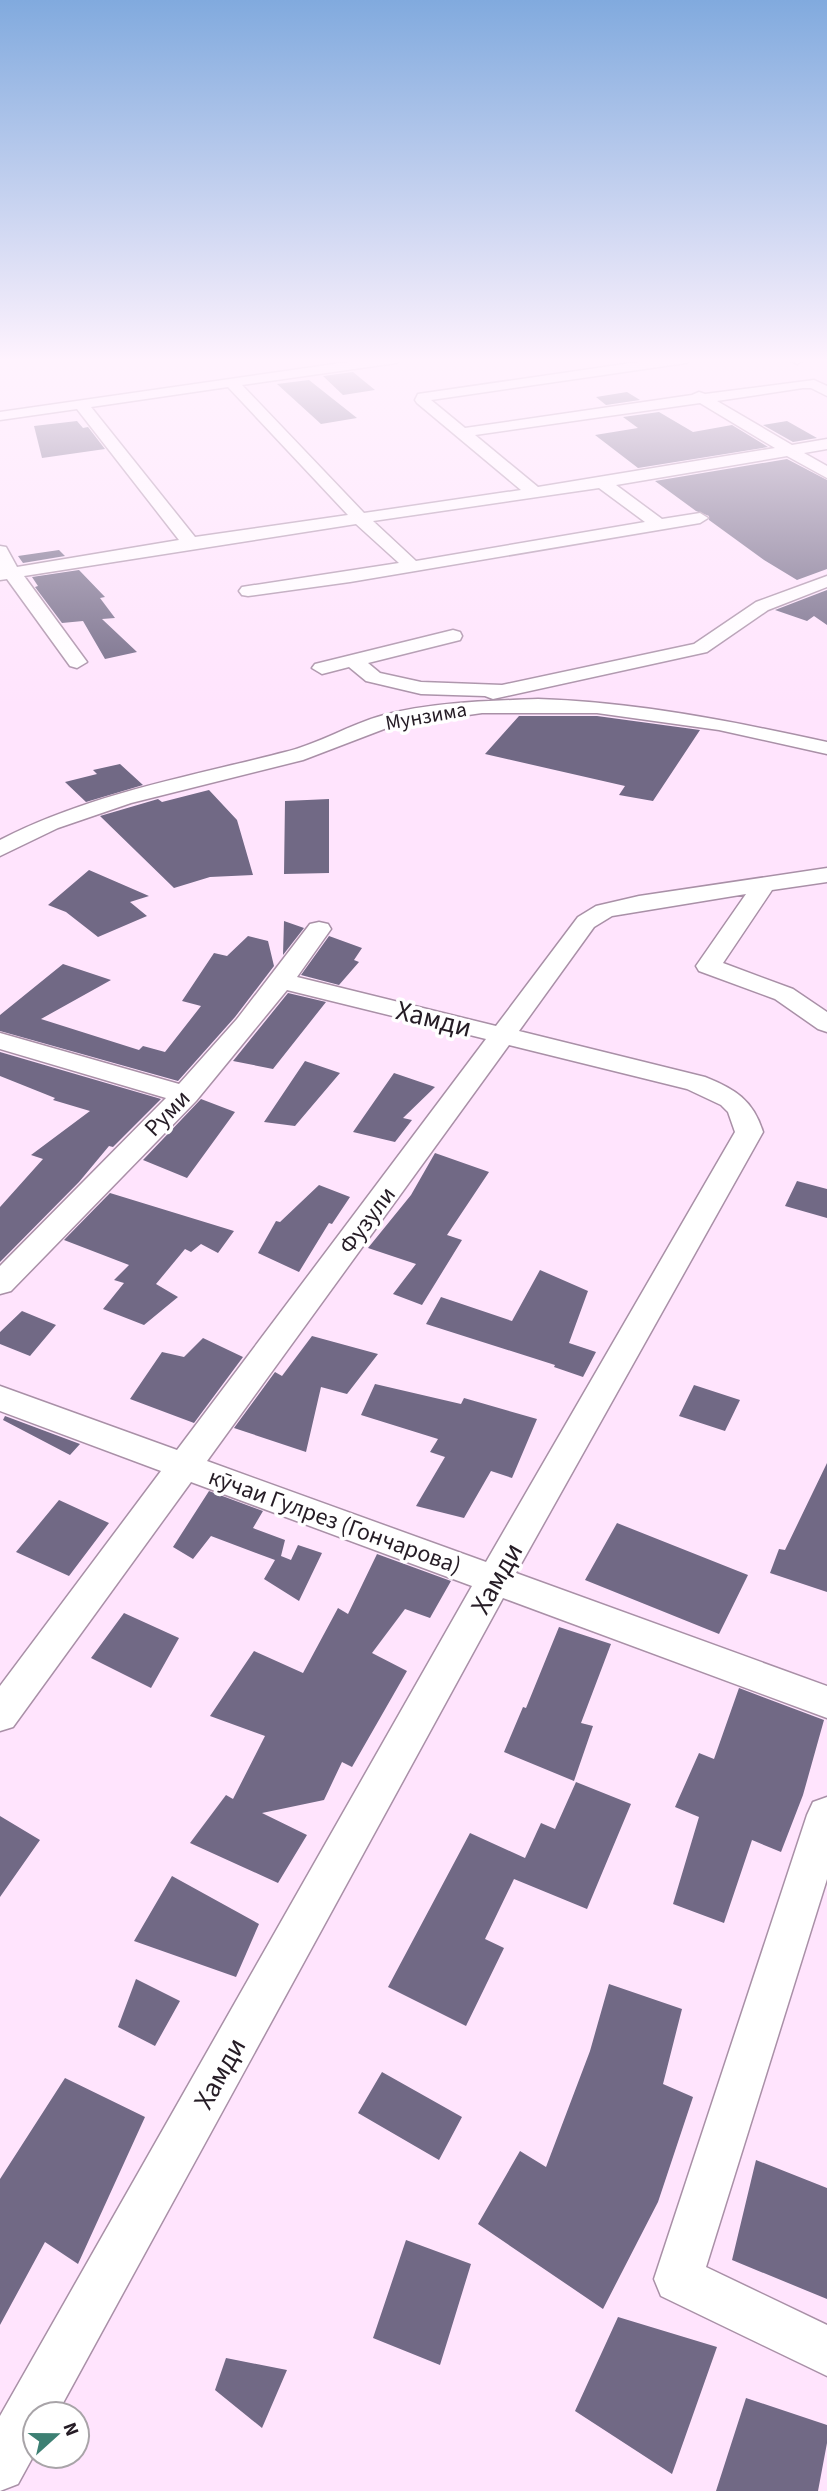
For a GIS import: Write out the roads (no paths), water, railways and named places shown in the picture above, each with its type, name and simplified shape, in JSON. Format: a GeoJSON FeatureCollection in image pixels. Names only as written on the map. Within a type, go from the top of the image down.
{"type":"FeatureCollection","features":[{"type":"Feature","properties":{"kind":"street"},"geometry":{"type":"LineString","coordinates":[[137,475],[191,543]]}},
{"type":"Feature","properties":{"kind":"street"},"geometry":{"type":"LineString","coordinates":[[319,475],[361,519],[412,566]]}},
{"type":"Feature","properties":{"kind":"street"},"geometry":{"type":"LineString","coordinates":[[514,475],[536,493]]}},
{"type":"Feature","properties":{"kind":"street"},"geometry":{"type":"LineString","coordinates":[[6,574],[191,543],[650,475]]}},
{"type":"Feature","properties":{"kind":"street"},"geometry":{"type":"LineString","coordinates":[[602,483],[658,524]]}},
{"type":"Feature","properties":{"kind":"street"},"geometry":{"type":"LineString","coordinates":[[248,591],[350,577],[700,518]]}},
{"type":"Feature","properties":{"kind":"street"},"geometry":{"type":"LineString","coordinates":[[0,551],[6,574],[77,662]]}},
{"type":"Feature","properties":{"kind":"street"},"geometry":{"type":"LineString","coordinates":[[388,720],[505,690],[700,649],[762,606],[827,581]]}},
{"type":"Feature","properties":{"kind":"street"},"geometry":{"type":"LineString","coordinates":[[321,667],[453,636]]}},
{"type":"Feature","properties":{"kind":"street"},"geometry":{"type":"LineString","coordinates":[[354,661],[373,677],[421,688],[505,690]]}},
{"type":"Feature","properties":{"kind":"street","name":"Мунзима"},"geometry":{"type":"LineString","coordinates":[[0,849],[50,823],[124,798],[296,756],[388,720],[482,707],[597,707],[719,724],[827,748]]}},
{"type":"Feature","properties":{"kind":"street","name":"Фузули"},"geometry":{"type":"LineString","coordinates":[[0,1715],[586,922],[604,911],[824,878]]}},
{"type":"Feature","properties":{"kind":"street"},"geometry":{"type":"LineString","coordinates":[[764,885],[708,966],[784,993],[827,1024]]}},
{"type":"Feature","properties":{"kind":"street","name":"Руми"},"geometry":{"type":"LineString","coordinates":[[0,1284],[186,1095],[283,981],[318,929]]}},
{"type":"Feature","properties":{"kind":"street","name":"Хамди"},"geometry":{"type":"LineString","coordinates":[[0,2466],[494,1580],[749,1132],[744,1111],[727,1096],[696,1083],[283,981]]}},
{"type":"Feature","properties":{"kind":"street"},"geometry":{"type":"LineString","coordinates":[[0,1041],[186,1095]]}},
{"type":"Feature","properties":{"kind":"street","name":"кӯчаи Гулрез (Гончарова)"},"geometry":{"type":"LineString","coordinates":[[0,1398],[827,1702]]}},
{"type":"Feature","properties":{"kind":"street"},"geometry":{"type":"LineString","coordinates":[[827,1815],[678,2279],[827,2351]]}}]}
